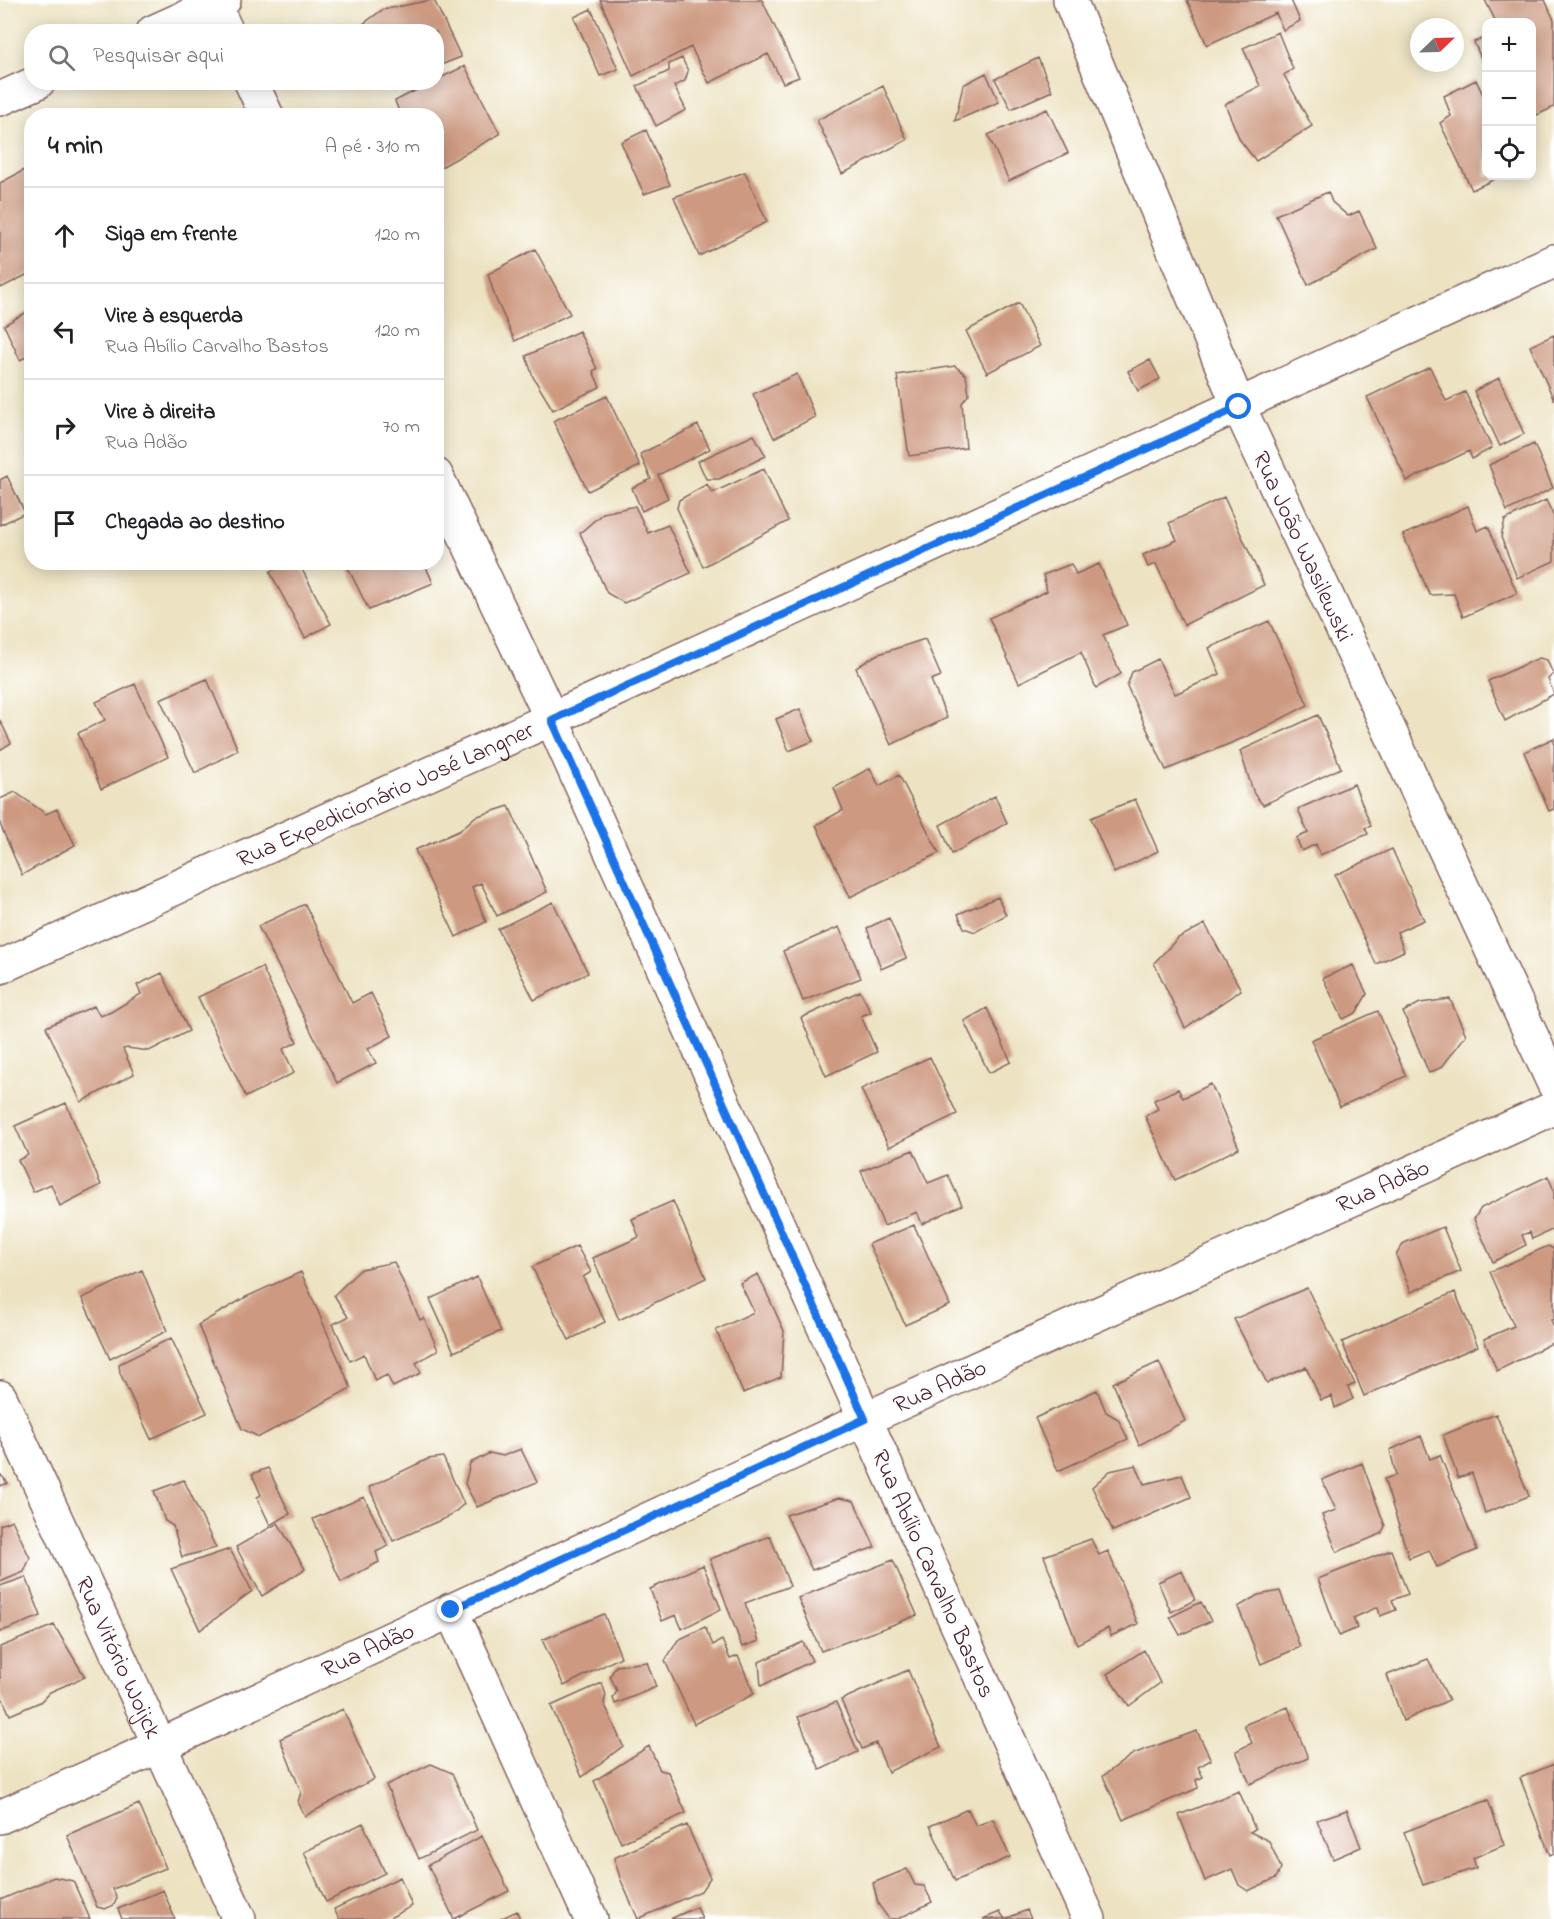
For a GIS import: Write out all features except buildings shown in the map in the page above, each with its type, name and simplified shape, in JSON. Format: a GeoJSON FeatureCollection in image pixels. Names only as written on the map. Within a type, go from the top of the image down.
{"type":"FeatureCollection","features":[{"type":"Feature","properties":{"kind":"street","name":"Rua João Wasilewski"},"geometry":{"type":"LineString","coordinates":[[1070,0],[1239,407],[1554,1084]]}},
{"type":"Feature","properties":{"kind":"street"},"geometry":{"type":"LineString","coordinates":[[181,24],[222,12]]}},
{"type":"Feature","properties":{"kind":"street"},"geometry":{"type":"LineString","coordinates":[[0,99],[24,88]]}},
{"type":"Feature","properties":{"kind":"street"},"geometry":{"type":"LineString","coordinates":[[255,90],[263,108]]}},
{"type":"Feature","properties":{"kind":"street","name":"Rua Expedicionário José Langner"},"geometry":{"type":"LineString","coordinates":[[0,967],[552,720],[1554,261]]}},
{"type":"Feature","properties":{"kind":"street","name":"Rua Abílio Carvalho Bastos"},"geometry":{"type":"LineString","coordinates":[[444,492],[552,720],[1089,1919]]}},
{"type":"Feature","properties":{"kind":"street","name":"Rua Adão"},"geometry":{"type":"LineString","coordinates":[[0,1817],[159,1746],[865,1419],[1554,1108]]}},
{"type":"Feature","properties":{"kind":"street","name":"Rua Vitório Woijck"},"geometry":{"type":"LineString","coordinates":[[0,1397],[239,1919]]}},
{"type":"Feature","properties":{"kind":"street"},"geometry":{"type":"LineString","coordinates":[[451,1610],[591,1919]]}},
{"type":"Feature","properties":{"kind":"route"},"geometry":{"type":"LineString","coordinates":[[451,1610],[865,1419],[552,720],[1239,407]]}}]}
